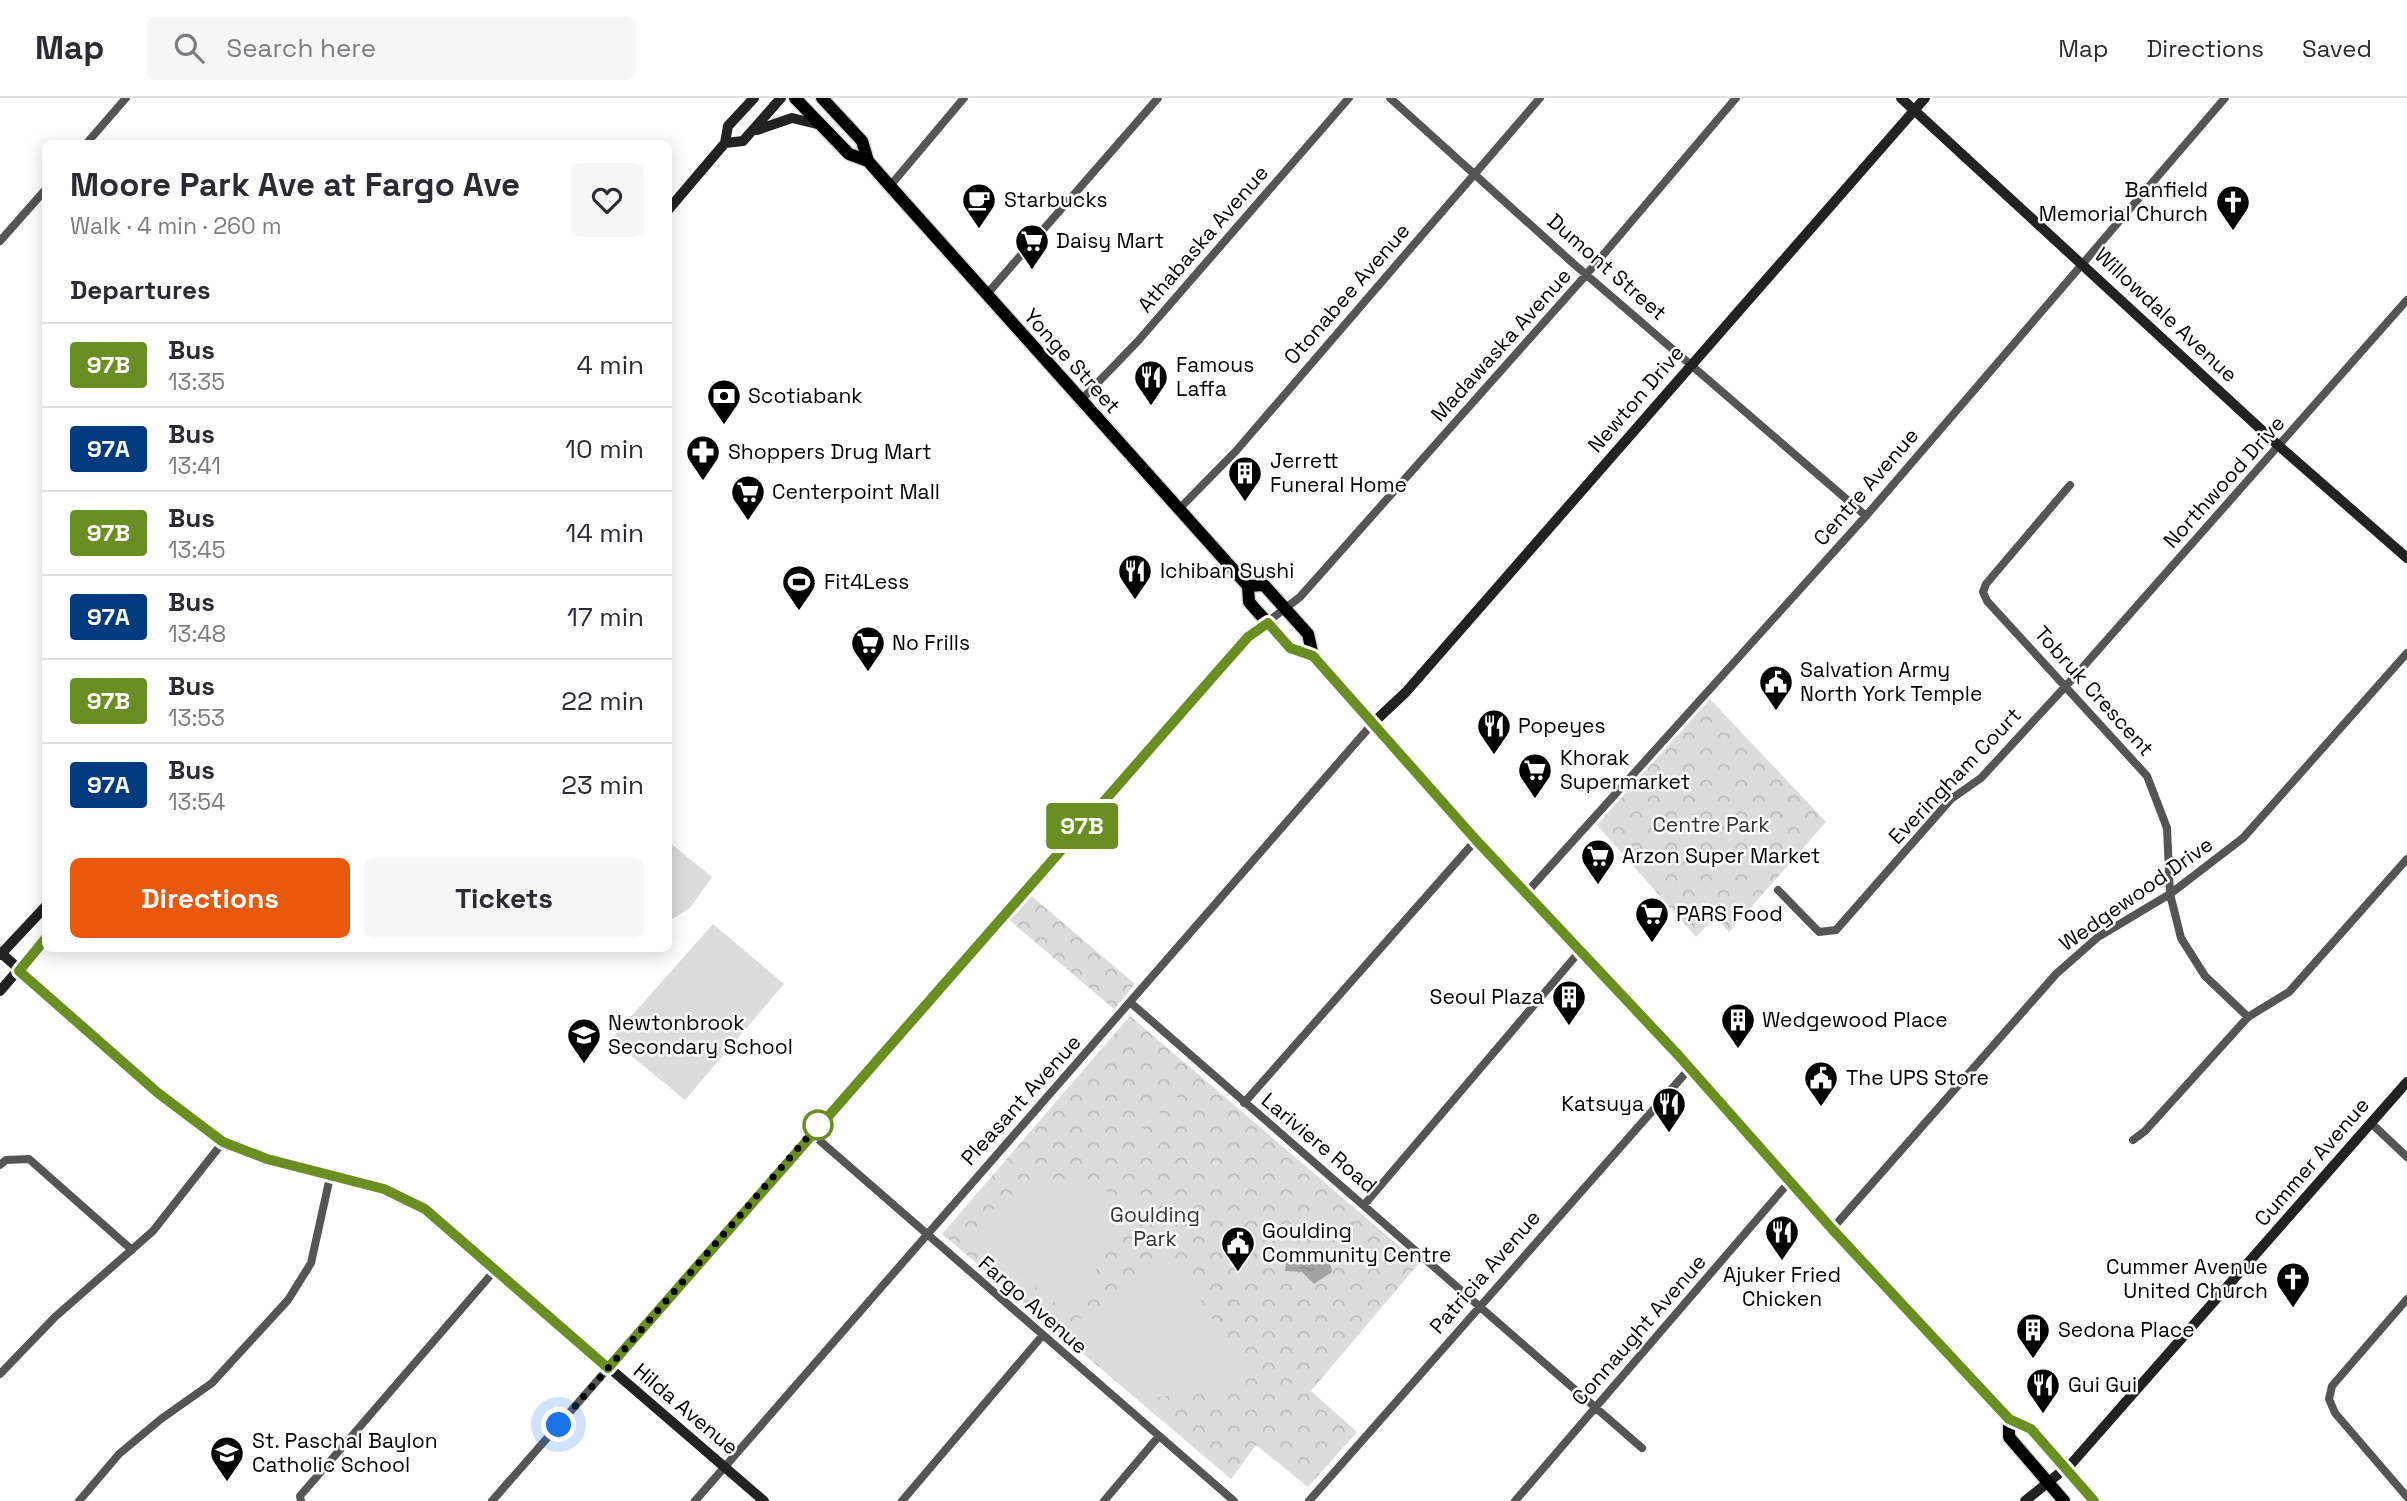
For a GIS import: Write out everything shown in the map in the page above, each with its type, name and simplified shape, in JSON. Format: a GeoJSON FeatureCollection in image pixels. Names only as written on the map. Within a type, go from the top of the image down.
{"type":"FeatureCollection","features":[{"type":"Feature","properties":{"kind":"main road","name":"Yonge Street"},"geometry":{"type":"LineString","coordinates":[[796,98],[849,153],[867,161],[890,186],[1248,586],[1250,602],[1290,648],[1313,656],[1476,840],[1690,1068],[1832,1229],[2009,1419],[2031,1429],[2094,1501]]}},
{"type":"Feature","properties":{"kind":"main road","name":"Yonge Street"},"geometry":{"type":"LineString","coordinates":[[822,98],[862,141],[867,161]]}},
{"type":"Feature","properties":{"kind":"main road","name":"Yonge Street"},"geometry":{"type":"LineString","coordinates":[[1248,586],[1264,585],[1308,634],[1313,656]]}},
{"type":"Feature","properties":{"kind":"main road","name":"Yonge Street"},"geometry":{"type":"LineString","coordinates":[[2009,1419],[2009,1437],[2064,1501]]}},
{"type":"Feature","properties":{"kind":"street"},"geometry":{"type":"LineString","coordinates":[[89,140],[126,98]]}},
{"type":"Feature","properties":{"kind":"street"},"geometry":{"type":"LineString","coordinates":[[672,205],[725,144],[728,126],[754,98]]}},
{"type":"Feature","properties":{"kind":"street"},"geometry":{"type":"LineString","coordinates":[[725,144],[743,141],[780,98]]}},
{"type":"Feature","properties":{"kind":"street"},"geometry":{"type":"LineString","coordinates":[[890,186],[964,98]]}},
{"type":"Feature","properties":{"kind":"street"},"geometry":{"type":"LineString","coordinates":[[987,294],[1158,98]]}},
{"type":"Feature","properties":{"kind":"street","name":"Athabaska Avenue"},"geometry":{"type":"LineString","coordinates":[[1081,400],[1138,341],[1349,98]]}},
{"type":"Feature","properties":{"kind":"street","name":"Dumont Street"},"geometry":{"type":"LineString","coordinates":[[1390,98],[1586,275],[1693,364],[1866,516]]}},
{"type":"Feature","properties":{"kind":"street","name":"Otonabee Avenue"},"geometry":{"type":"LineString","coordinates":[[1178,510],[1236,451],[1540,98]]}},
{"type":"Feature","properties":{"kind":"street","name":"Madawaska Avenue"},"geometry":{"type":"LineString","coordinates":[[492,1501],[811,1133],[1248,637],[1300,597],[1586,275],[1736,98]]}},
{"type":"Feature","properties":{"kind":"street","name":"Willowdale Avenue"},"geometry":{"type":"LineString","coordinates":[[1901,98],[2279,446],[2407,558]]}},
{"type":"Feature","properties":{"kind":"street","name":"Newton Drive"},"geometry":{"type":"LineString","coordinates":[[1373,723],[1399,699],[1925,98]]}},
{"type":"Feature","properties":{"kind":"street","name":"Centre Avenue"},"geometry":{"type":"LineString","coordinates":[[1527,892],[1866,516],[2080,263],[2225,98]]}},
{"type":"Feature","properties":{"kind":"street"},"geometry":{"type":"LineString","coordinates":[[751,133],[777,121],[792,118],[821,125]]}},
{"type":"Feature","properties":{"kind":"street"},"geometry":{"type":"LineString","coordinates":[[0,241],[42,194]]}},
{"type":"Feature","properties":{"kind":"street","name":"Northwood Drive"},"geometry":{"type":"LineString","coordinates":[[2066,685],[2407,300]]}},
{"type":"Feature","properties":{"kind":"street","name":"Tobruk Crescent"},"geometry":{"type":"LineString","coordinates":[[2070,485],[1986,583],[1983,592],[1987,601],[2147,776],[2167,828],[2170,894],[2181,938],[2205,976],[2248,1017]]}},
{"type":"Feature","properties":{"kind":"street","name":"Wedgewood Drive"},"geometry":{"type":"LineString","coordinates":[[1832,1229],[2056,974],[2098,937],[2170,894],[2243,838],[2407,653]]}},
{"type":"Feature","properties":{"kind":"street","name":"Everingham Court"},"geometry":{"type":"LineString","coordinates":[[1778,890],[1819,932],[1836,930],[1951,799],[1982,778],[2066,685]]}},
{"type":"Feature","properties":{"kind":"street","name":"Pleasant Avenue"},"geometry":{"type":"LineString","coordinates":[[695,1501],[1373,723]]}},
{"type":"Feature","properties":{"kind":"street"},"geometry":{"type":"LineString","coordinates":[[1244,1103],[1476,840]]}},
{"type":"Feature","properties":{"kind":"street"},"geometry":{"type":"LineString","coordinates":[[2133,1140],[2145,1131],[2248,1017],[2289,992],[2407,859]]}},
{"type":"Feature","properties":{"kind":"street"},"geometry":{"type":"LineString","coordinates":[[0,954],[42,910]]}},
{"type":"Feature","properties":{"kind":"street"},"geometry":{"type":"LineString","coordinates":[[0,991],[42,943]]}},
{"type":"Feature","properties":{"kind":"street"},"geometry":{"type":"LineString","coordinates":[[1364,1205],[1580,951]]}},
{"type":"Feature","properties":{"kind":"street","name":"Hilda Avenue"},"geometry":{"type":"LineString","coordinates":[[0,954],[158,1093],[223,1142],[330,1177],[384,1189],[425,1209],[764,1501]]}},
{"type":"Feature","properties":{"kind":"street","name":"Lariviere Road"},"geometry":{"type":"LineString","coordinates":[[1131,1003],[1480,1304],[1642,1448]]}},
{"type":"Feature","properties":{"kind":"street","name":"Patricia Avenue"},"geometry":{"type":"LineString","coordinates":[[1309,1501],[1690,1068]]}},
{"type":"Feature","properties":{"kind":"street","name":"Cummer Avenue"},"geometry":{"type":"LineString","coordinates":[[2025,1501],[2064,1469],[2179,1345],[2407,1082]]}},
{"type":"Feature","properties":{"kind":"street"},"geometry":{"type":"LineString","coordinates":[[2371,1123],[2407,1157]]}},
{"type":"Feature","properties":{"kind":"street","name":"Fargo Avenue"},"geometry":{"type":"LineString","coordinates":[[811,1133],[1234,1501]]}},
{"type":"Feature","properties":{"kind":"street"},"geometry":{"type":"LineString","coordinates":[[0,1374],[55,1317],[153,1231],[223,1142]]}},
{"type":"Feature","properties":{"kind":"street"},"geometry":{"type":"LineString","coordinates":[[0,1165],[6,1160],[29,1159],[132,1250]]}},
{"type":"Feature","properties":{"kind":"street"},"geometry":{"type":"LineString","coordinates":[[79,1501],[119,1454],[160,1419],[212,1383],[288,1300],[313,1256],[330,1177]]}},
{"type":"Feature","properties":{"kind":"street","name":"Connaught Avenue"},"geometry":{"type":"LineString","coordinates":[[1514,1501],[1790,1181]]}},
{"type":"Feature","properties":{"kind":"street"},"geometry":{"type":"LineString","coordinates":[[301,1501],[300,1496],[496,1269]]}},
{"type":"Feature","properties":{"kind":"street"},"geometry":{"type":"LineString","coordinates":[[2407,1299],[2332,1386],[2329,1399],[2335,1413],[2407,1497]]}},
{"type":"Feature","properties":{"kind":"street"},"geometry":{"type":"LineString","coordinates":[[902,1501],[1042,1336]]}},
{"type":"Feature","properties":{"kind":"street"},"geometry":{"type":"LineString","coordinates":[[1104,1501],[1159,1436]]}},
{"type":"Feature","properties":{"kind":"green space","name":"Centre Park"},"geometry":{"type":"Polygon","coordinates":[[[1710,699],[1826,822],[1729,932],[1715,917],[1696,937],[1597,825],[1710,699]]]}},
{"type":"Feature","properties":{"kind":"green space"},"geometry":{"type":"Polygon","coordinates":[[[672,844],[712,877],[690,908],[672,919],[672,844]]]}},
{"type":"Feature","properties":{"kind":"green space"},"geometry":{"type":"Polygon","coordinates":[[[1028,893],[1135,984],[1114,1009],[1007,918],[1028,893]]]}},
{"type":"Feature","properties":{"kind":"green space"},"geometry":{"type":"Polygon","coordinates":[[[713,924],[784,984],[685,1100],[611,1039],[713,924]]]}},
{"type":"Feature","properties":{"kind":"green space","name":"Goulding Park"},"geometry":{"type":"Polygon","coordinates":[[[1130,1016],[1419,1263],[1311,1391],[1357,1432],[1308,1487],[1256,1445],[1231,1479],[942,1234],[1130,1016]]]}},
{"type":"Feature","properties":{"kind":"green space"},"geometry":{"type":"Polygon","coordinates":[[[1162,1084],[1190,1108],[1178,1121],[1151,1097],[1162,1084]]]}},
{"type":"Feature","properties":{"kind":"green space"},"geometry":{"type":"Polygon","coordinates":[[[1147,1102],[1175,1126],[1164,1139],[1136,1114],[1147,1102]]]}},
{"type":"Feature","properties":{"kind":"green space"},"geometry":{"type":"Polygon","coordinates":[[[1133,1119],[1160,1144],[1149,1156],[1121,1132],[1133,1119]]]}},
{"type":"Feature","properties":{"kind":"green space"},"geometry":{"type":"Polygon","coordinates":[[[1078,1180],[1137,1203],[1069,1313],[972,1237],[996,1206],[1028,1189],[1078,1180]]]}},
{"type":"Feature","properties":{"kind":"green space"},"geometry":{"type":"Polygon","coordinates":[[[1174,1255],[1243,1371],[1208,1392],[1158,1397],[1127,1384],[1069,1326],[1174,1255]]]}},
{"type":"Feature","properties":{"kind":"water"},"geometry":{"type":"Polygon","coordinates":[[[1296,1249],[1301,1250],[1310,1261],[1330,1261],[1332,1272],[1314,1284],[1302,1272],[1285,1271],[1287,1256],[1296,1249]]]}},
{"type":"Feature","properties":{"kind":"bus line","name":"97B"},"geometry":{"type":"LineString","coordinates":[[42,943],[19,971],[158,1093],[201,1126],[223,1142],[245,1151],[330,1177],[384,1189],[425,1209],[608,1368],[1248,637],[1268,623],[1290,648],[1313,656],[1476,840],[1690,1068],[1832,1229],[2009,1419],[2031,1429],[2094,1501]]}},
{"type":"Feature","properties":{"kind":"place","name":"Starbucks"},"geometry":{"type":"Point","coordinates":[979,230]}},
{"type":"Feature","properties":{"kind":"place","name":"Banfield Memorial Church"},"geometry":{"type":"Point","coordinates":[2233,232]}},
{"type":"Feature","properties":{"kind":"place","name":"Daisy Mart"},"geometry":{"type":"Point","coordinates":[1032,271]}},
{"type":"Feature","properties":{"kind":"place","name":"Famous Laffa"},"geometry":{"type":"Point","coordinates":[1151,407]}},
{"type":"Feature","properties":{"kind":"place","name":"Scotiabank"},"geometry":{"type":"Point","coordinates":[724,426]}},
{"type":"Feature","properties":{"kind":"place","name":"Shoppers Drug Mart"},"geometry":{"type":"Point","coordinates":[703,482]}},
{"type":"Feature","properties":{"kind":"place","name":"Jerrett Funeral Home"},"geometry":{"type":"Point","coordinates":[1245,503]}},
{"type":"Feature","properties":{"kind":"place","name":"Centerpoint Mall"},"geometry":{"type":"Point","coordinates":[748,522]}},
{"type":"Feature","properties":{"kind":"place","name":"Ichiban Sushi"},"geometry":{"type":"Point","coordinates":[1135,601]}},
{"type":"Feature","properties":{"kind":"place","name":"Fit4Less"},"geometry":{"type":"Point","coordinates":[799,612]}},
{"type":"Feature","properties":{"kind":"place","name":"No Frills"},"geometry":{"type":"Point","coordinates":[868,673]}},
{"type":"Feature","properties":{"kind":"place","name":"Salvation Army North York Temple"},"geometry":{"type":"Point","coordinates":[1776,712]}},
{"type":"Feature","properties":{"kind":"place","name":"Popeyes"},"geometry":{"type":"Point","coordinates":[1494,756]}},
{"type":"Feature","properties":{"kind":"place","name":"Khorak Supermarket"},"geometry":{"type":"Point","coordinates":[1535,800]}},
{"type":"Feature","properties":{"kind":"place","name":"Arzon Super Market"},"geometry":{"type":"Point","coordinates":[1598,886]}},
{"type":"Feature","properties":{"kind":"place","name":"PARS Food"},"geometry":{"type":"Point","coordinates":[1652,944]}},
{"type":"Feature","properties":{"kind":"place","name":"Seoul Plaza"},"geometry":{"type":"Point","coordinates":[1569,1027]}},
{"type":"Feature","properties":{"kind":"place","name":"Wedgewood Place"},"geometry":{"type":"Point","coordinates":[1738,1050]}},
{"type":"Feature","properties":{"kind":"place","name":"Newtonbrook Secondary School"},"geometry":{"type":"Point","coordinates":[584,1065]}},
{"type":"Feature","properties":{"kind":"place","name":"The UPS Store"},"geometry":{"type":"Point","coordinates":[1821,1108]}},
{"type":"Feature","properties":{"kind":"place","name":"Katsuya"},"geometry":{"type":"Point","coordinates":[1669,1134]}},
{"type":"Feature","properties":{"kind":"place","name":"Ajuker Fried Chicken"},"geometry":{"type":"Point","coordinates":[1782,1262]}},
{"type":"Feature","properties":{"kind":"place","name":"Goulding Community Centre"},"geometry":{"type":"Point","coordinates":[1238,1273]}},
{"type":"Feature","properties":{"kind":"place","name":"Cummer Avenue United Church"},"geometry":{"type":"Point","coordinates":[2293,1309]}},
{"type":"Feature","properties":{"kind":"place","name":"Sedona Place"},"geometry":{"type":"Point","coordinates":[2033,1360]}},
{"type":"Feature","properties":{"kind":"place","name":"Gui Gui"},"geometry":{"type":"Point","coordinates":[2043,1415]}},
{"type":"Feature","properties":{"kind":"place","name":"St. Paschal Baylon Catholic School"},"geometry":{"type":"Point","coordinates":[227,1483]}},
{"type":"Feature","properties":{"kind":"route"},"geometry":{"type":"LineString","coordinates":[[559,1425],[818,1125]]}}]}
